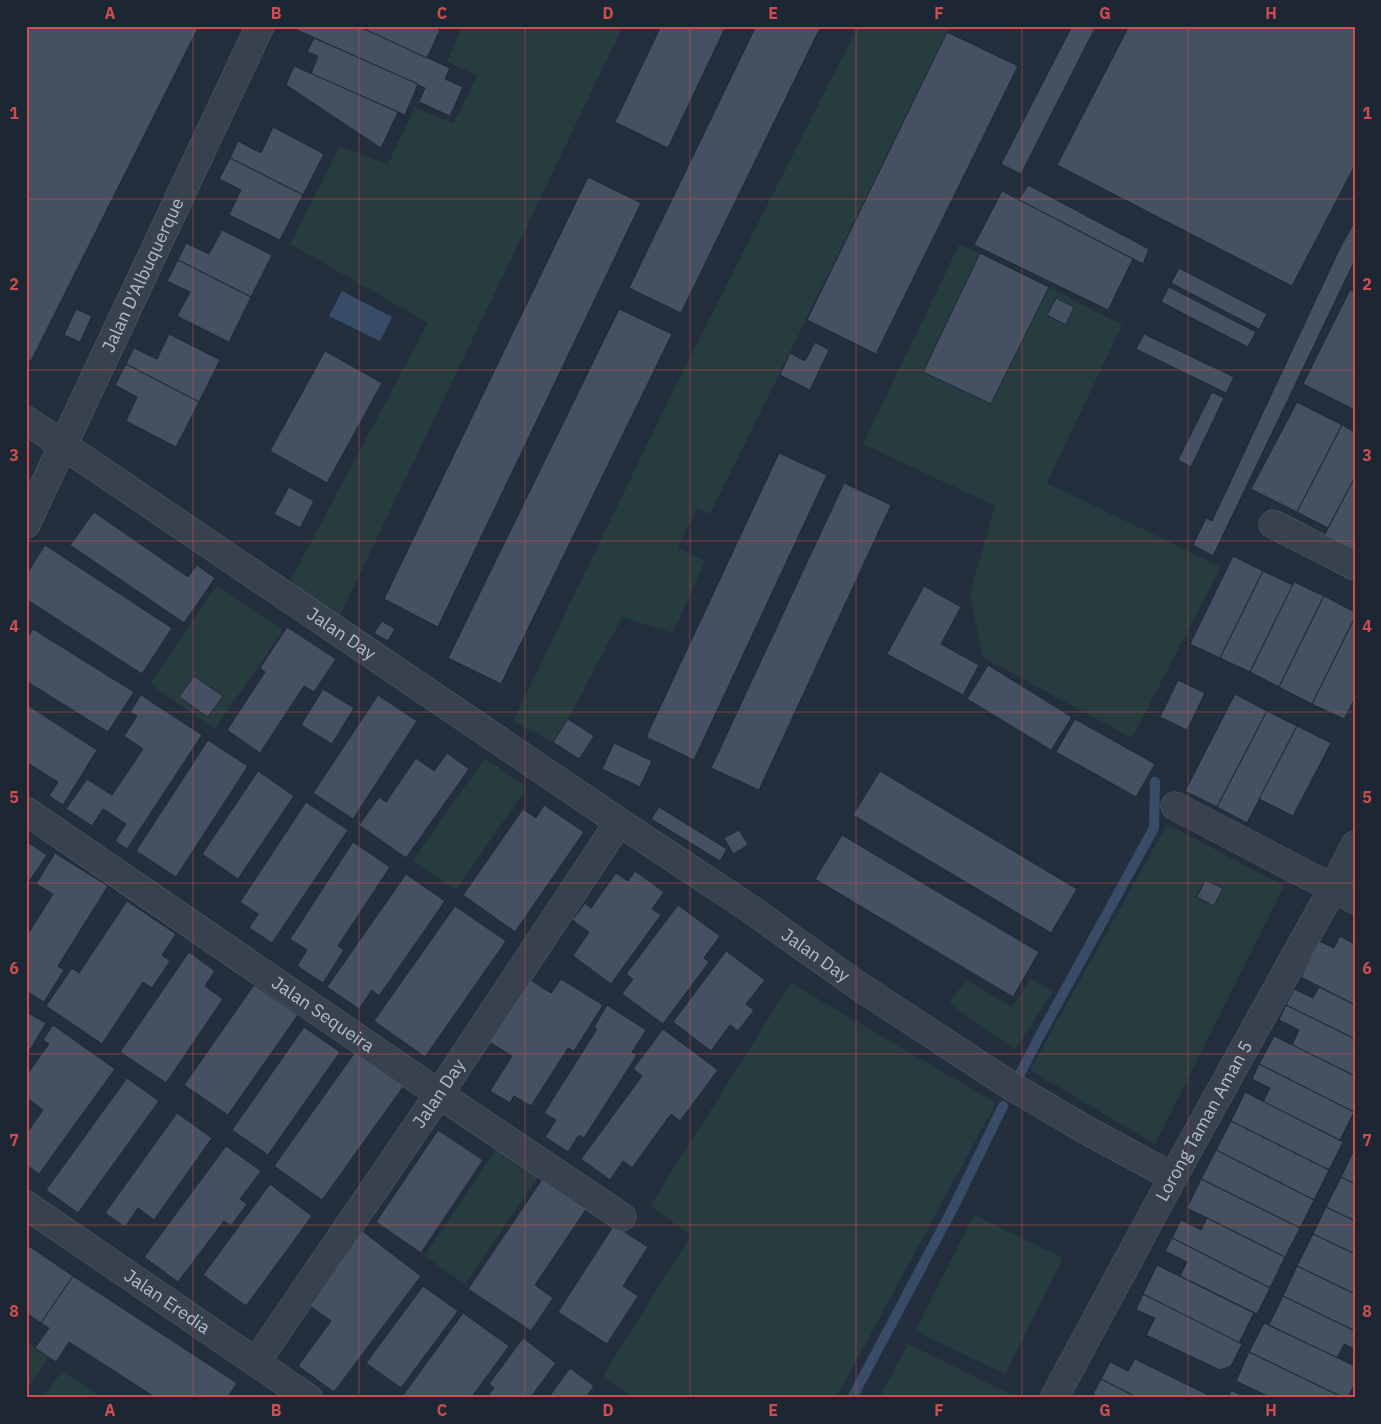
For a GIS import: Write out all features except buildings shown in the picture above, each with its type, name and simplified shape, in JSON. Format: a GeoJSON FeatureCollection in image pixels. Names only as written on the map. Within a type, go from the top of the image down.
{"type":"FeatureCollection","features":[{"type":"Feature","properties":{"kind":"street","name":"Jalan D'Albuquerque"},"geometry":{"type":"LineString","coordinates":[[26,524],[260,26]]}},
{"type":"Feature","properties":{"kind":"street","name":"Jalan Day"},"geometry":{"type":"LineString","coordinates":[[26,420],[746,906],[857,985],[1013,1087],[1086,1130],[1173,1177]]}},
{"type":"Feature","properties":{"kind":"street"},"geometry":{"type":"LineString","coordinates":[[1273,524],[1355,566]]}},
{"type":"Feature","properties":{"kind":"street"},"geometry":{"type":"LineString","coordinates":[[1176,806],[1344,894]]}},
{"type":"Feature","properties":{"kind":"street","name":"Jalan Sequeira"},"geometry":{"type":"LineString","coordinates":[[26,811],[622,1217]]}},
{"type":"Feature","properties":{"kind":"street","name":"Jalan Day"},"geometry":{"type":"LineString","coordinates":[[256,1362],[439,1094],[620,822]]}},
{"type":"Feature","properties":{"kind":"street","name":"Lorong Taman Aman 5"},"geometry":{"type":"LineString","coordinates":[[1054,1398],[1173,1177],[1344,894],[1355,844]]}},
{"type":"Feature","properties":{"kind":"street","name":"Jalan Eredia"},"geometry":{"type":"LineString","coordinates":[[26,1205],[256,1362],[301,1396]]}},
{"type":"Feature","properties":{"kind":"green space"},"geometry":{"type":"Polygon","coordinates":[[[463,26],[623,26],[340,615],[289,583],[428,323],[290,244],[340,146],[388,164],[415,107],[453,124],[477,76],[447,61],[463,26]]]}},
{"type":"Feature","properties":{"kind":"green space"},"geometry":{"type":"Polygon","coordinates":[[[858,26],[951,26],[710,514],[697,508],[678,547],[705,561],[673,633],[622,617],[568,719],[553,742],[513,721],[675,387],[858,26]]]}},
{"type":"Feature","properties":{"kind":"green space"},"geometry":{"type":"Polygon","coordinates":[[[959,245],[980,253],[924,372],[991,404],[1049,287],[1122,325],[1047,483],[1221,567],[1132,738],[982,657],[970,593],[995,506],[863,444],[959,245]]]}},
{"type":"Feature","properties":{"kind":"green space"},"geometry":{"type":"Polygon","coordinates":[[[217,585],[283,630],[215,729],[150,684],[217,585]]]}},
{"type":"Feature","properties":{"kind":"green space"},"geometry":{"type":"Polygon","coordinates":[[[485,758],[527,787],[456,890],[413,860],[485,758]]]}},
{"type":"Feature","properties":{"kind":"green space"},"geometry":{"type":"Polygon","coordinates":[[[1167,824],[1284,886],[1155,1144],[1030,1070],[1167,824]]]}},
{"type":"Feature","properties":{"kind":"green space"},"geometry":{"type":"Polygon","coordinates":[[[1031,978],[1053,992],[1015,1050],[949,1003],[966,980],[1012,1007],[1031,978]]]}},
{"type":"Feature","properties":{"kind":"green space"},"geometry":{"type":"Polygon","coordinates":[[[791,983],[996,1103],[836,1398],[636,1398],[602,1377],[691,1235],[650,1206],[791,983]]]}},
{"type":"Feature","properties":{"kind":"green space"},"geometry":{"type":"Polygon","coordinates":[[[499,1145],[541,1173],[465,1284],[424,1256],[499,1145]]]}},
{"type":"Feature","properties":{"kind":"green space"},"geometry":{"type":"Polygon","coordinates":[[[974,1215],[1063,1258],[1005,1374],[915,1331],[974,1215]]]}},
{"type":"Feature","properties":{"kind":"green space"},"geometry":{"type":"Polygon","coordinates":[[[26,1341],[48,1357],[26,1391],[26,1341]]]}},
{"type":"Feature","properties":{"kind":"green space"},"geometry":{"type":"Polygon","coordinates":[[[908,1344],[1019,1398],[879,1398],[908,1344]]]}},
{"type":"Feature","properties":{"kind":"green space"},"geometry":{"type":"Polygon","coordinates":[[[62,1371],[102,1398],[43,1398],[62,1371]]]}},
{"type":"Feature","properties":{"kind":"water"},"geometry":{"type":"Polygon","coordinates":[[[342,291],[392,317],[380,341],[329,316],[342,291]]]}},
{"type":"Feature","properties":{"kind":"waterway"},"geometry":{"type":"LineString","coordinates":[[1018,1078],[1154,828],[1155,782]]}},
{"type":"Feature","properties":{"kind":"waterway"},"geometry":{"type":"LineString","coordinates":[[852,1398],[953,1208],[1003,1106]]}}]}
